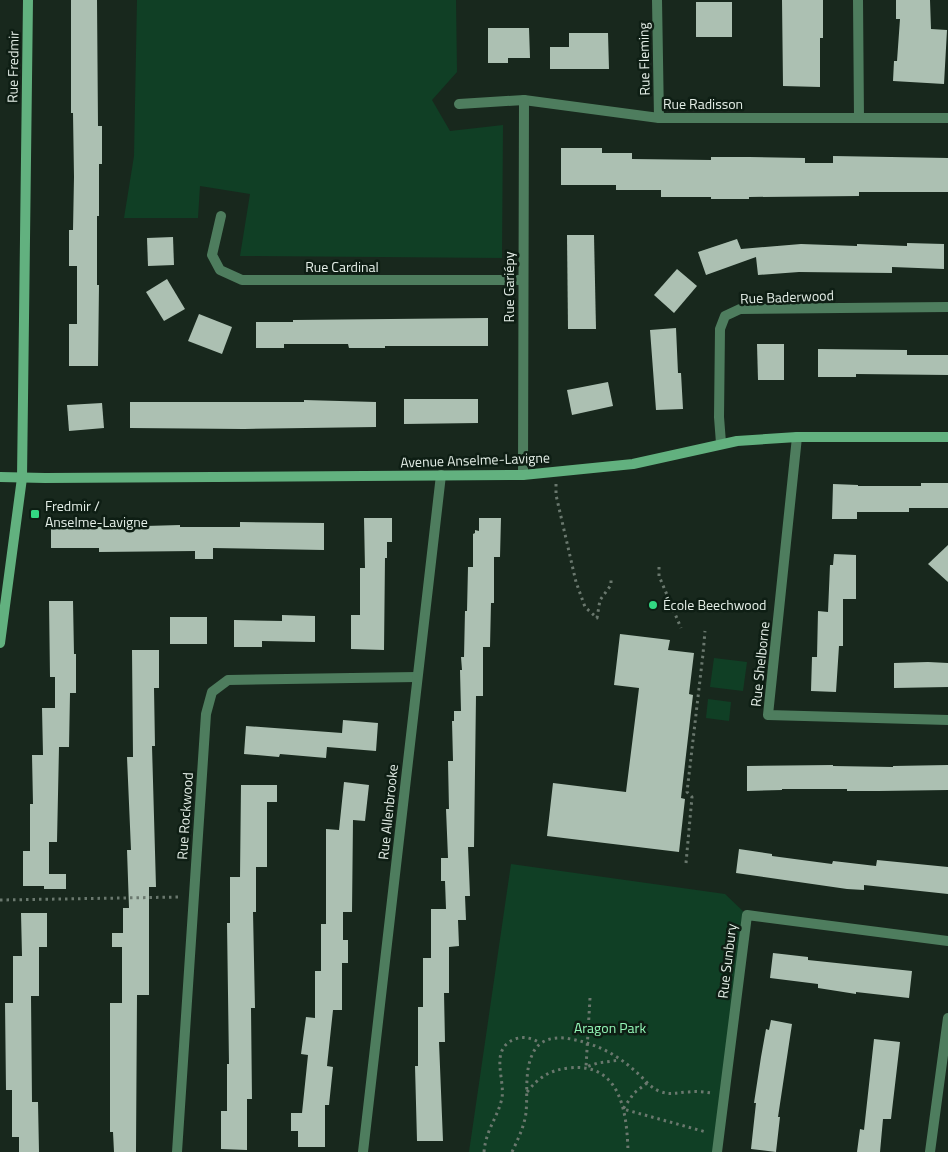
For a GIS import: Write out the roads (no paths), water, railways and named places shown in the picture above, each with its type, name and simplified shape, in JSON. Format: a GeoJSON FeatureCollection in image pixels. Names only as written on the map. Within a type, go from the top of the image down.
{"type":"FeatureCollection","features":[{"type":"Feature","properties":{"kind":"street","name":"Rue Fredmir"},"geometry":{"type":"LineString","coordinates":[[0,643],[22,478],[28,0]]}},
{"type":"Feature","properties":{"kind":"street","name":"Rue Fleming"},"geometry":{"type":"LineString","coordinates":[[657,0],[659,118]]}},
{"type":"Feature","properties":{"kind":"street"},"geometry":{"type":"LineString","coordinates":[[858,0],[859,118]]}},
{"type":"Feature","properties":{"kind":"street","name":"Rue Radisson"},"geometry":{"type":"LineString","coordinates":[[459,104],[524,100],[659,118],[948,118]]}},
{"type":"Feature","properties":{"kind":"street","name":"Rue Gariépy"},"geometry":{"type":"LineString","coordinates":[[523,475],[524,100]]}},
{"type":"Feature","properties":{"kind":"street","name":"Rue Cardinal"},"geometry":{"type":"LineString","coordinates":[[221,216],[212,255],[220,270],[242,280],[523,280]]}},
{"type":"Feature","properties":{"kind":"street","name":"Rue Baderwood"},"geometry":{"type":"LineString","coordinates":[[721,443],[719,417],[720,329],[726,316],[740,310],[948,308]]}},
{"type":"Feature","properties":{"kind":"street","name":"Avenue Anselme-Lavigne"},"geometry":{"type":"LineString","coordinates":[[0,477],[523,475],[633,464],[721,443],[798,437],[948,438]]}},
{"type":"Feature","properties":{"kind":"street","name":"Rue Shelborne"},"geometry":{"type":"LineString","coordinates":[[798,437],[768,715],[948,720]]}},
{"type":"Feature","properties":{"kind":"street","name":"Rue Allenbrooke"},"geometry":{"type":"LineString","coordinates":[[363,1152],[441,476]]}},
{"type":"Feature","properties":{"kind":"street","name":"Rue Rockwood"},"geometry":{"type":"LineString","coordinates":[[177,1152],[206,714],[212,692],[228,680],[417,676]]}},
{"type":"Feature","properties":{"kind":"street","name":"Rue Sunbury"},"geometry":{"type":"LineString","coordinates":[[717,1152],[747,915],[948,940]]}},
{"type":"Feature","properties":{"kind":"street"},"geometry":{"type":"LineString","coordinates":[[930,1152],[948,1018]]}},
{"type":"Feature","properties":{"kind":"place","name":"Fredmir / Anselme-Lavigne"},"geometry":{"type":"Point","coordinates":[35,514]}},
{"type":"Feature","properties":{"kind":"place","name":"École Beechwood"},"geometry":{"type":"Point","coordinates":[653,605]}},
{"type":"Feature","properties":{"kind":"park label","name":"Aragon Park"},"geometry":{"type":"Point","coordinates":[610,1028]}}]}
